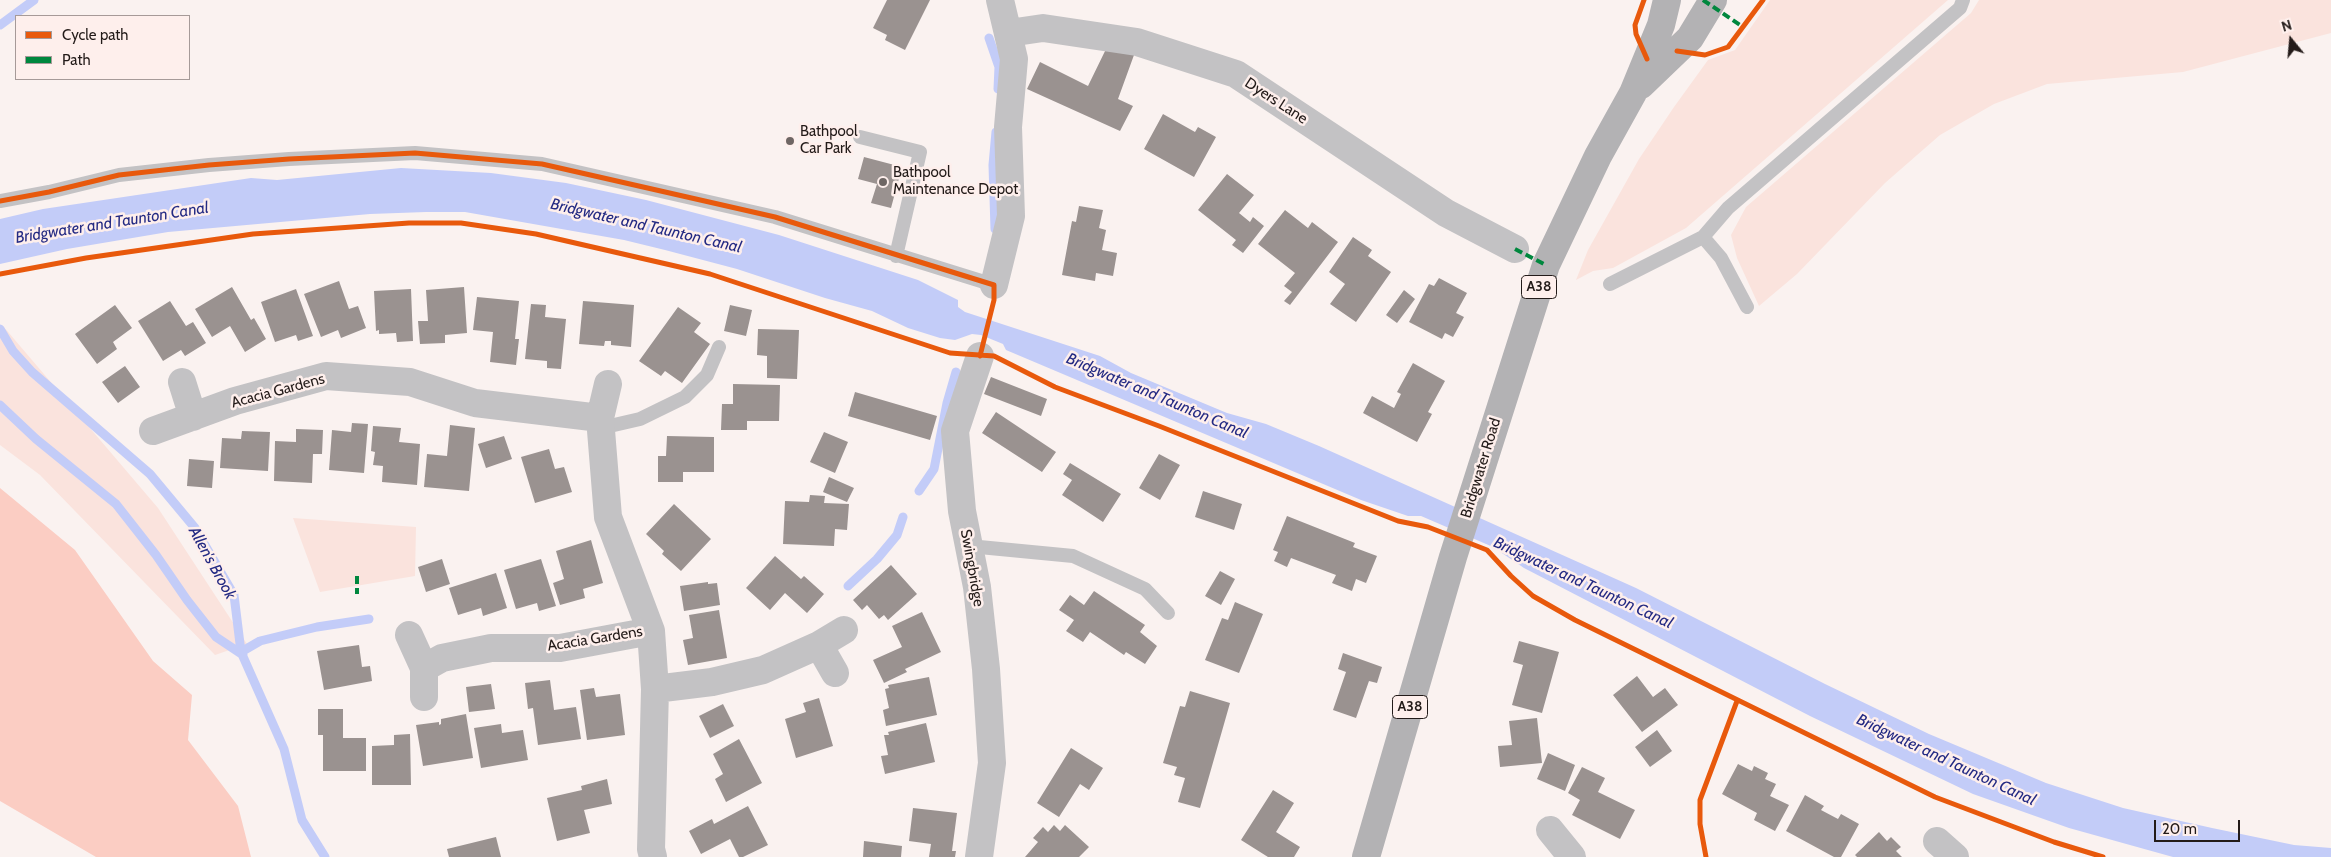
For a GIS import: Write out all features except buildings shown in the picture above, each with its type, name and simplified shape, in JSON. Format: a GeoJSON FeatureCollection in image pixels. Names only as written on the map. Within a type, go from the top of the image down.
{"type":"FeatureCollection","features":[{"type":"Feature","properties":{"kind":"main road","name":"Bridgwater Road"},"geometry":{"type":"LineString","coordinates":[[1366,857],[1454,557],[1546,265],[1598,156],[1633,93],[1662,25],[1667,0]]}},
{"type":"Feature","properties":{"kind":"main road","name":"Bridgwater Road"},"geometry":{"type":"LineString","coordinates":[[1633,93],[1690,38],[1713,0]]}},
{"type":"Feature","properties":{"kind":"street"},"geometry":{"type":"LineString","coordinates":[[994,285],[1011,216],[1008,128],[1014,59],[1000,0]]}},
{"type":"Feature","properties":{"kind":"street","name":"Dyers Lane"},"geometry":{"type":"LineString","coordinates":[[1009,33],[1043,28],[1137,42],[1236,74],[1446,213],[1515,249]]}},
{"type":"Feature","properties":{"kind":"street","name":"Swingbridge"},"geometry":{"type":"LineString","coordinates":[[979,857],[992,763],[986,669],[977,588],[962,511],[955,431],[980,356]]}},
{"type":"Feature","properties":{"kind":"street","name":"Acacia Gardens"},"geometry":{"type":"LineString","coordinates":[[153,431],[235,401],[326,376],[410,382],[474,403],[601,423]]}},
{"type":"Feature","properties":{"kind":"street"},"geometry":{"type":"LineString","coordinates":[[182,382],[193,417]]}},
{"type":"Feature","properties":{"kind":"street","name":"Acacia Gardens"},"geometry":{"type":"LineString","coordinates":[[608,384],[601,423],[608,517],[650,631],[655,689],[651,849],[653,857]]}},
{"type":"Feature","properties":{"kind":"street"},"geometry":{"type":"LineString","coordinates":[[655,689],[712,682],[763,670],[819,645],[844,630]]}},
{"type":"Feature","properties":{"kind":"street","name":"Acacia Gardens"},"geometry":{"type":"LineString","coordinates":[[424,668],[442,658],[491,648],[560,648],[650,631]]}},
{"type":"Feature","properties":{"kind":"street"},"geometry":{"type":"LineString","coordinates":[[409,635],[424,668],[424,697]]}},
{"type":"Feature","properties":{"kind":"street"},"geometry":{"type":"LineString","coordinates":[[819,645],[834,673]]}},
{"type":"Feature","properties":{"kind":"street"},"geometry":{"type":"LineString","coordinates":[[1550,830],[1572,857]]}},
{"type":"Feature","properties":{"kind":"lane"},"geometry":{"type":"LineString","coordinates":[[1610,284],[1703,237],[1728,208],[1960,8],[1963,0]]}},
{"type":"Feature","properties":{"kind":"lane"},"geometry":{"type":"LineString","coordinates":[[860,137],[920,152],[896,256]]}},
{"type":"Feature","properties":{"kind":"lane"},"geometry":{"type":"LineString","coordinates":[[0,201],[48,192],[118,175],[289,159],[415,153],[542,164],[775,218],[994,285]]}},
{"type":"Feature","properties":{"kind":"lane"},"geometry":{"type":"LineString","coordinates":[[1703,237],[1721,258],[1747,307]]}},
{"type":"Feature","properties":{"kind":"lane"},"geometry":{"type":"LineString","coordinates":[[601,423],[640,419],[685,398],[706,375],[718,347]]}},
{"type":"Feature","properties":{"kind":"lane"},"geometry":{"type":"LineString","coordinates":[[969,546],[1073,556],[1145,589],[1168,613]]}},
{"type":"Feature","properties":{"kind":"shaded area"},"geometry":{"type":"Polygon","coordinates":[[[1770,0],[1948,0],[1686,228],[1613,268],[1593,271],[1576,280],[1588,250],[1639,159],[1674,107],[1708,60],[1735,50],[1770,0]]]}},
{"type":"Feature","properties":{"kind":"shaded area"},"geometry":{"type":"Polygon","coordinates":[[[1979,0],[2331,0],[2331,33],[2183,72],[2047,84],[1994,104],[1940,135],[1885,183],[1797,274],[1759,306],[1737,258],[1731,235],[1746,207],[1971,13],[1979,0]]]}},
{"type":"Feature","properties":{"kind":"shaded area"},"geometry":{"type":"Polygon","coordinates":[[[3,326],[158,508],[247,644],[215,655],[40,475],[0,445],[0,327],[3,326]]]}},
{"type":"Feature","properties":{"kind":"shaded area"},"geometry":{"type":"Polygon","coordinates":[[[0,488],[75,550],[153,661],[192,695],[188,740],[238,806],[251,857],[96,857],[0,801],[0,488]]]}},
{"type":"Feature","properties":{"kind":"shaded area"},"geometry":{"type":"Polygon","coordinates":[[[293,518],[416,527],[415,576],[320,592],[293,518]]]}},
{"type":"Feature","properties":{"kind":"water","name":"Bridgwater and Taunton Canal"},"geometry":{"type":"Polygon","coordinates":[[[401,168],[491,173],[566,183],[646,200],[779,235],[918,280],[958,300],[958,307],[965,312],[1100,356],[1131,373],[1227,413],[1266,424],[1319,446],[1636,588],[1825,684],[1929,734],[2046,783],[2123,808],[2294,845],[2331,848],[2331,857],[2173,857],[2069,828],[1973,794],[1810,716],[1524,568],[1493,547],[1421,516],[1408,516],[1361,500],[1006,350],[1003,344],[981,335],[972,334],[955,340],[940,338],[908,328],[872,311],[825,298],[737,269],[665,250],[624,240],[465,212],[426,212],[370,214],[168,232],[67,249],[0,264],[0,219],[43,209],[251,178],[277,180],[401,168]]]}},
{"type":"Feature","properties":{"kind":"waterway"},"geometry":{"type":"LineString","coordinates":[[0,25],[34,0]]}},
{"type":"Feature","properties":{"kind":"waterway"},"geometry":{"type":"LineString","coordinates":[[989,38],[999,67],[998,89]]}},
{"type":"Feature","properties":{"kind":"waterway"},"geometry":{"type":"LineString","coordinates":[[995,229],[993,165],[996,132]]}},
{"type":"Feature","properties":{"kind":"waterway","name":"Allen's Brook"},"geometry":{"type":"LineString","coordinates":[[0,329],[13,351],[32,372],[150,474],[195,528],[234,595],[241,652],[284,749],[302,820],[325,857]]}},
{"type":"Feature","properties":{"kind":"waterway"},"geometry":{"type":"LineString","coordinates":[[919,491],[934,469],[947,403],[956,372]]}},
{"type":"Feature","properties":{"kind":"waterway"},"geometry":{"type":"LineString","coordinates":[[0,405],[36,439],[116,504],[216,637],[243,655]]}},
{"type":"Feature","properties":{"kind":"waterway"},"geometry":{"type":"LineString","coordinates":[[848,586],[877,559],[897,535],[903,517]]}},
{"type":"Feature","properties":{"kind":"waterway"},"geometry":{"type":"LineString","coordinates":[[241,652],[260,641],[317,627],[369,619]]}},
{"type":"Feature","properties":{"kind":"marked path"},"geometry":{"type":"LineString","coordinates":[[1703,0],[1743,27]]}},
{"type":"Feature","properties":{"kind":"marked path"},"geometry":{"type":"LineString","coordinates":[[1515,249],[1546,265]]}},
{"type":"Feature","properties":{"kind":"marked path"},"geometry":{"type":"LineString","coordinates":[[357,576],[357,594]]}},
{"type":"Feature","properties":{"kind":"cycle path"},"geometry":{"type":"LineString","coordinates":[[1644,0],[1635,25],[1636,34],[1647,59]]}},
{"type":"Feature","properties":{"kind":"cycle path"},"geometry":{"type":"LineString","coordinates":[[1677,51],[1705,55],[1728,47],[1763,0]]}},
{"type":"Feature","properties":{"kind":"cycle path"},"geometry":{"type":"LineString","coordinates":[[0,201],[49,192],[119,175],[209,165],[289,159],[415,153],[542,164],[775,217],[994,285],[994,300],[980,356]]}},
{"type":"Feature","properties":{"kind":"cycle path"},"geometry":{"type":"LineString","coordinates":[[0,274],[86,258],[253,234],[409,223],[461,223],[536,234],[710,274],[950,353],[994,356],[1055,387],[1159,426],[1398,521],[1428,527],[1487,550],[1533,596],[1575,620],[1935,797],[2054,842],[2103,857]]}},
{"type":"Feature","properties":{"kind":"cycle path"},"geometry":{"type":"LineString","coordinates":[[1706,857],[1700,824],[1700,800],[1737,701]]}},
{"type":"Feature","properties":{"kind":"place","name":"Bathpool Car Park"},"geometry":{"type":"Point","coordinates":[790,141]}},
{"type":"Feature","properties":{"kind":"place","name":"Bathpool Maintenance Depot"},"geometry":{"type":"Point","coordinates":[883,182]}}]}
